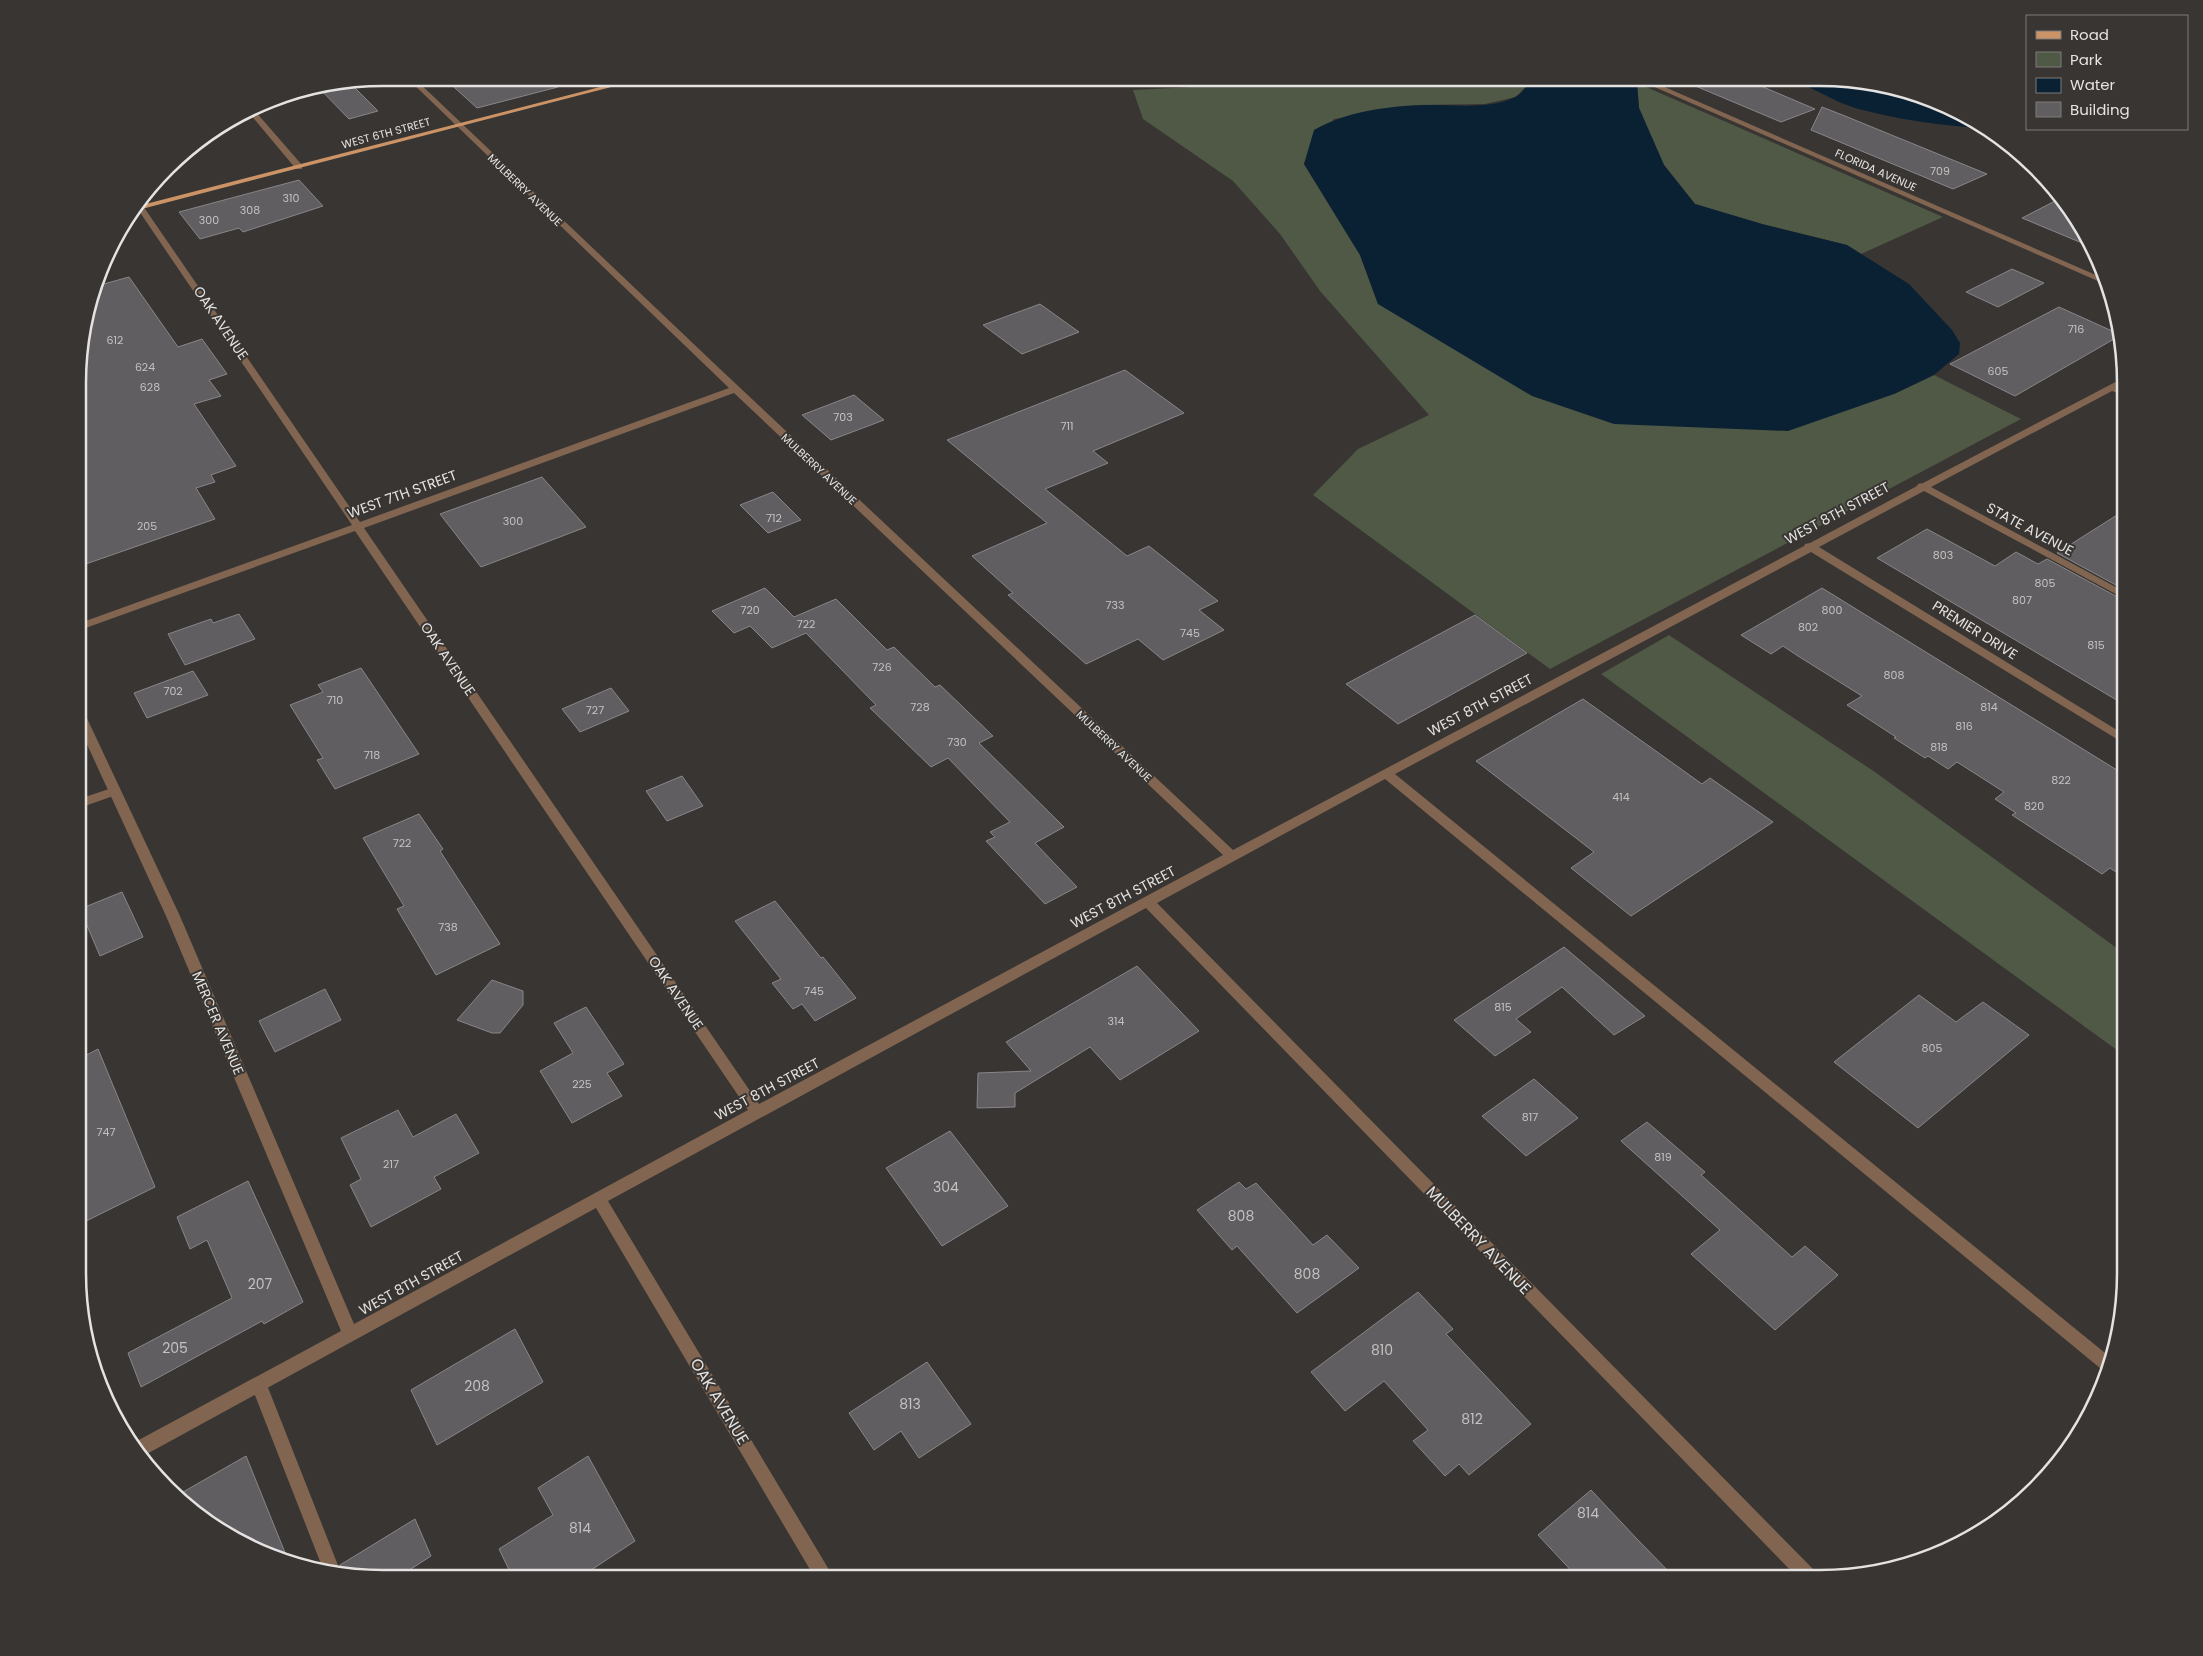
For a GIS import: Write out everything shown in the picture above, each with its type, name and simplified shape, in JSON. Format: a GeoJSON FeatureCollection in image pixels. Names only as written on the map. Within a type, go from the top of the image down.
{"type":"FeatureCollection","features":[{"type":"Feature","properties":{"kind":"main road","name":"WEST 6TH STREET"},"geometry":{"type":"LineString","coordinates":[[145,205],[611,86]]}},
{"type":"Feature","properties":{"kind":"street","name":"MULBERRY AVENUE"},"geometry":{"type":"LineString","coordinates":[[418,86],[734,390],[1232,856]]}},
{"type":"Feature","properties":{"kind":"street","name":"FLORIDA AVENUE"},"geometry":{"type":"LineString","coordinates":[[1656,86],[2098,279]]}},
{"type":"Feature","properties":{"kind":"street"},"geometry":{"type":"LineString","coordinates":[[255,116],[299,167]]}},
{"type":"Feature","properties":{"kind":"street","name":"OAK AVENUE"},"geometry":{"type":"LineString","coordinates":[[142,211],[757,1112]]}},
{"type":"Feature","properties":{"kind":"street","name":"WEST 8TH STREET"},"geometry":{"type":"LineString","coordinates":[[143,1447],[757,1112],[1386,773],[1809,546],[2117,384]]}},
{"type":"Feature","properties":{"kind":"street"},"geometry":{"type":"LineString","coordinates":[[2112,387],[2117,389]]}},
{"type":"Feature","properties":{"kind":"street","name":"WEST 7TH STREET"},"geometry":{"type":"LineString","coordinates":[[86,625],[356,525],[734,390]]}},
{"type":"Feature","properties":{"kind":"street","name":"STATE AVENUE"},"geometry":{"type":"LineString","coordinates":[[1922,486],[2117,592]]}},
{"type":"Feature","properties":{"kind":"street","name":"PREMIER DRIVE"},"geometry":{"type":"LineString","coordinates":[[1809,546],[2117,735]]}},
{"type":"Feature","properties":{"kind":"street","name":"MERCER AVENUE"},"geometry":{"type":"LineString","coordinates":[[86,729],[173,916],[351,1335]]}},
{"type":"Feature","properties":{"kind":"street"},"geometry":{"type":"LineString","coordinates":[[1386,773],[2103,1362]]}},
{"type":"Feature","properties":{"kind":"street"},"geometry":{"type":"LineString","coordinates":[[86,801],[115,791]]}},
{"type":"Feature","properties":{"kind":"street","name":"MULBERRY AVENUE"},"geometry":{"type":"LineString","coordinates":[[1148,902],[1802,1570]]}},
{"type":"Feature","properties":{"kind":"street","name":"OAK AVENUE"},"geometry":{"type":"LineString","coordinates":[[599,1198],[820,1570]]}},
{"type":"Feature","properties":{"kind":"street"},"geometry":{"type":"LineString","coordinates":[[259,1385],[332,1565]]}},
{"type":"Feature","properties":{"kind":"green space"},"geometry":{"type":"Polygon","coordinates":[[[1212,86],[1526,86],[1516,97],[1485,104],[1418,105],[1334,119],[1304,164],[1360,255],[1378,304],[1894,394],[1934,375],[2021,419],[1550,669],[1313,495],[1358,449],[1429,415],[1320,291],[1280,234],[1233,181],[1143,119],[1133,90],[1212,86]]]}},
{"type":"Feature","properties":{"kind":"green space"},"geometry":{"type":"Polygon","coordinates":[[[1637,86],[1644,86],[1943,217],[1861,254],[1847,245],[1762,224],[1695,204],[1664,165],[1639,108],[1637,86]]]}},
{"type":"Feature","properties":{"kind":"green space"},"geometry":{"type":"Polygon","coordinates":[[[1669,635],[1875,772],[2117,948],[2117,1050],[1601,674],[1669,635]]]}},
{"type":"Feature","properties":{"kind":"water"},"geometry":{"type":"Polygon","coordinates":[[[1527,86],[1637,86],[1639,108],[1664,165],[1695,204],[1762,224],[1847,245],[1909,284],[1952,330],[1960,343],[1959,354],[1934,375],[1894,394],[1788,431],[1614,424],[1532,396],[1378,304],[1360,255],[1304,164],[1314,130],[1342,118],[1372,110],[1419,105],[1485,105],[1506,101],[1518,96],[1527,86]]]}},
{"type":"Feature","properties":{"kind":"water"},"geometry":{"type":"Polygon","coordinates":[[[1805,86],[1859,89],[1897,96],[1934,109],[1970,127],[1920,122],[1888,116],[1839,102],[1805,86]]]}},
{"type":"Feature","properties":{"kind":"building"},"geometry":{"type":"Polygon","coordinates":[[[453,86],[558,86],[558,87],[477,108],[453,86]]]}},
{"type":"Feature","properties":{"kind":"building"},"geometry":{"type":"Polygon","coordinates":[[[1695,86],[1761,86],[1815,109],[1781,122],[1695,86]]]}},
{"type":"Feature","properties":{"kind":"building"},"geometry":{"type":"Polygon","coordinates":[[[355,88],[378,111],[349,119],[323,92],[355,88]]]}},
{"type":"Feature","properties":{"kind":"building"},"geometry":{"type":"Polygon","coordinates":[[[1822,107],[1987,174],[1953,189],[1811,130],[1822,107]]]}},
{"type":"Feature","properties":{"kind":"building"},"geometry":{"type":"Polygon","coordinates":[[[299,180],[323,206],[243,232],[239,228],[200,239],[179,212],[299,180]]]}},
{"type":"Feature","properties":{"kind":"building"},"geometry":{"type":"Polygon","coordinates":[[[2054,201],[2067,218],[2081,243],[2022,218],[2054,201]]]}},
{"type":"Feature","properties":{"kind":"building"},"geometry":{"type":"Polygon","coordinates":[[[2012,269],[2044,283],[1998,307],[1966,292],[2012,269]]]}},
{"type":"Feature","properties":{"kind":"building"},"geometry":{"type":"Polygon","coordinates":[[[129,277],[178,347],[202,339],[227,374],[209,380],[221,396],[194,404],[236,466],[211,475],[215,482],[196,488],[215,519],[86,564],[87,364],[92,325],[103,284],[129,277]]]}},
{"type":"Feature","properties":{"kind":"building"},"geometry":{"type":"Polygon","coordinates":[[[1040,304],[1079,332],[1022,354],[983,325],[1040,304]]]}},
{"type":"Feature","properties":{"kind":"building"},"geometry":{"type":"Polygon","coordinates":[[[2059,307],[2112,331],[2113,339],[2015,396],[1950,364],[2059,307]]]}},
{"type":"Feature","properties":{"kind":"building"},"geometry":{"type":"Polygon","coordinates":[[[1125,370],[1184,413],[1093,451],[1108,463],[1045,489],[1127,556],[1149,546],[1218,601],[1199,610],[1224,630],[1163,660],[1138,639],[1086,664],[1008,595],[1013,593],[972,556],[1047,523],[947,440],[1125,370]]]}},
{"type":"Feature","properties":{"kind":"building"},"geometry":{"type":"Polygon","coordinates":[[[854,395],[884,420],[831,440],[802,415],[854,395]]]}},
{"type":"Feature","properties":{"kind":"building"},"geometry":{"type":"Polygon","coordinates":[[[542,477],[586,527],[481,567],[440,514],[542,477]]]}},
{"type":"Feature","properties":{"kind":"building"},"geometry":{"type":"Polygon","coordinates":[[[773,492],[801,520],[768,533],[740,505],[773,492]]]}},
{"type":"Feature","properties":{"kind":"building"},"geometry":{"type":"Polygon","coordinates":[[[2117,515],[2117,586],[2057,553],[2117,515]]]}},
{"type":"Feature","properties":{"kind":"building"},"geometry":{"type":"Polygon","coordinates":[[[1927,529],[1995,566],[2016,552],[2038,564],[2047,559],[2117,597],[2117,700],[1877,558],[1927,529]]]}},
{"type":"Feature","properties":{"kind":"building"},"geometry":{"type":"Polygon","coordinates":[[[765,588],[794,617],[836,599],[887,650],[894,647],[935,687],[940,685],[993,736],[979,743],[1064,827],[1035,843],[1077,887],[1045,904],[986,841],[995,837],[990,832],[1010,822],[948,758],[931,767],[870,708],[876,705],[806,633],[772,648],[750,626],[734,633],[712,611],[765,588]]]}},
{"type":"Feature","properties":{"kind":"building"},"geometry":{"type":"Polygon","coordinates":[[[1822,588],[2117,770],[2117,873],[2110,868],[2102,874],[2012,815],[2016,813],[1995,799],[2004,792],[1957,762],[1948,769],[1928,756],[1925,758],[1894,738],[1896,737],[1847,705],[1862,696],[1783,646],[1771,654],[1741,635],[1822,588]]]}},
{"type":"Feature","properties":{"kind":"building"},"geometry":{"type":"Polygon","coordinates":[[[239,614],[255,639],[185,665],[168,634],[211,619],[213,623],[239,614]]]}},
{"type":"Feature","properties":{"kind":"building"},"geometry":{"type":"Polygon","coordinates":[[[1475,615],[1527,653],[1398,724],[1346,684],[1475,615]]]}},
{"type":"Feature","properties":{"kind":"building"},"geometry":{"type":"Polygon","coordinates":[[[361,668],[419,754],[335,789],[317,760],[323,758],[290,705],[323,692],[318,685],[361,668]]]}},
{"type":"Feature","properties":{"kind":"building"},"geometry":{"type":"Polygon","coordinates":[[[193,671],[208,695],[147,718],[134,693],[193,671]]]}},
{"type":"Feature","properties":{"kind":"building"},"geometry":{"type":"Polygon","coordinates":[[[611,688],[629,711],[580,732],[562,709],[611,688]]]}},
{"type":"Feature","properties":{"kind":"building"},"geometry":{"type":"Polygon","coordinates":[[[1583,699],[1702,784],[1710,778],[1773,822],[1631,916],[1571,868],[1594,852],[1476,761],[1583,699]]]}},
{"type":"Feature","properties":{"kind":"building"},"geometry":{"type":"Polygon","coordinates":[[[682,776],[703,806],[667,821],[646,791],[682,776]]]}},
{"type":"Feature","properties":{"kind":"building"},"geometry":{"type":"Polygon","coordinates":[[[419,814],[443,849],[440,851],[500,944],[436,975],[397,909],[404,906],[363,838],[419,814]]]}},
{"type":"Feature","properties":{"kind":"building"},"geometry":{"type":"Polygon","coordinates":[[[122,892],[143,937],[100,956],[86,923],[86,907],[122,892]]]}},
{"type":"Feature","properties":{"kind":"building"},"geometry":{"type":"Polygon","coordinates":[[[775,901],[856,998],[815,1021],[802,1004],[793,1009],[772,983],[781,979],[735,921],[775,901]]]}},
{"type":"Feature","properties":{"kind":"building"},"geometry":{"type":"Polygon","coordinates":[[[1564,947],[1645,1016],[1614,1035],[1562,987],[1516,1019],[1531,1032],[1495,1056],[1454,1020],[1564,947]]]}},
{"type":"Feature","properties":{"kind":"building"},"geometry":{"type":"Polygon","coordinates":[[[1137,966],[1199,1031],[1120,1080],[1090,1047],[1015,1093],[1015,1107],[977,1108],[978,1073],[1031,1071],[1006,1042],[1137,966]]]}},
{"type":"Feature","properties":{"kind":"building"},"geometry":{"type":"Polygon","coordinates":[[[492,980],[523,991],[523,1005],[500,1033],[492,1033],[457,1020],[492,980]]]}},
{"type":"Feature","properties":{"kind":"building"},"geometry":{"type":"Polygon","coordinates":[[[325,989],[341,1020],[275,1052],[259,1021],[325,989]]]}},
{"type":"Feature","properties":{"kind":"building"},"geometry":{"type":"Polygon","coordinates":[[[1919,995],[1956,1022],[1983,1002],[2029,1035],[1918,1128],[1834,1062],[1919,995]]]}},
{"type":"Feature","properties":{"kind":"building"},"geometry":{"type":"Polygon","coordinates":[[[586,1007],[624,1064],[607,1073],[622,1096],[572,1123],[540,1071],[573,1053],[554,1023],[586,1007]]]}},
{"type":"Feature","properties":{"kind":"building"},"geometry":{"type":"Polygon","coordinates":[[[98,1049],[155,1187],[86,1221],[86,1055],[98,1049]]]}},
{"type":"Feature","properties":{"kind":"building"},"geometry":{"type":"Polygon","coordinates":[[[1534,1079],[1578,1118],[1526,1156],[1482,1116],[1534,1079]]]}},
{"type":"Feature","properties":{"kind":"building"},"geometry":{"type":"Polygon","coordinates":[[[398,1110],[413,1137],[456,1114],[479,1153],[434,1177],[441,1189],[371,1227],[350,1185],[361,1179],[341,1138],[398,1110]]]}},
{"type":"Feature","properties":{"kind":"building"},"geometry":{"type":"Polygon","coordinates":[[[1647,1122],[1705,1172],[1701,1175],[1792,1257],[1805,1246],[1838,1275],[1775,1330],[1691,1254],[1720,1230],[1621,1141],[1647,1122]]]}},
{"type":"Feature","properties":{"kind":"building"},"geometry":{"type":"Polygon","coordinates":[[[950,1131],[1008,1206],[942,1246],[886,1168],[950,1131]]]}},
{"type":"Feature","properties":{"kind":"building"},"geometry":{"type":"Polygon","coordinates":[[[248,1181],[303,1302],[264,1324],[262,1321],[141,1387],[128,1353],[232,1298],[207,1240],[190,1249],[177,1217],[248,1181]]]}},
{"type":"Feature","properties":{"kind":"building"},"geometry":{"type":"Polygon","coordinates":[[[1239,1182],[1246,1189],[1256,1183],[1313,1245],[1327,1235],[1359,1268],[1297,1313],[1237,1246],[1232,1250],[1197,1210],[1239,1182]]]}},
{"type":"Feature","properties":{"kind":"building"},"geometry":{"type":"Polygon","coordinates":[[[1418,1292],[1453,1329],[1446,1334],[1531,1424],[1469,1475],[1459,1464],[1445,1476],[1413,1441],[1428,1430],[1384,1381],[1345,1411],[1311,1372],[1418,1292]]]}},
{"type":"Feature","properties":{"kind":"building"},"geometry":{"type":"Polygon","coordinates":[[[515,1329],[543,1382],[437,1445],[411,1390],[515,1329]]]}},
{"type":"Feature","properties":{"kind":"building"},"geometry":{"type":"Polygon","coordinates":[[[927,1362],[971,1424],[919,1458],[901,1431],[874,1450],[849,1413],[927,1362]]]}},
{"type":"Feature","properties":{"kind":"building"},"geometry":{"type":"Polygon","coordinates":[[[246,1456],[285,1553],[252,1539],[218,1520],[183,1492],[246,1456]]]}},
{"type":"Feature","properties":{"kind":"building"},"geometry":{"type":"Polygon","coordinates":[[[588,1456],[635,1541],[591,1570],[509,1570],[499,1549],[553,1515],[538,1488],[588,1456]]]}},
{"type":"Feature","properties":{"kind":"building"},"geometry":{"type":"Polygon","coordinates":[[[1591,1490],[1667,1570],[1571,1570],[1538,1535],[1591,1490]]]}},
{"type":"Feature","properties":{"kind":"building"},"geometry":{"type":"Polygon","coordinates":[[[415,1519],[431,1556],[409,1570],[364,1569],[340,1565],[415,1519]]]}}]}
